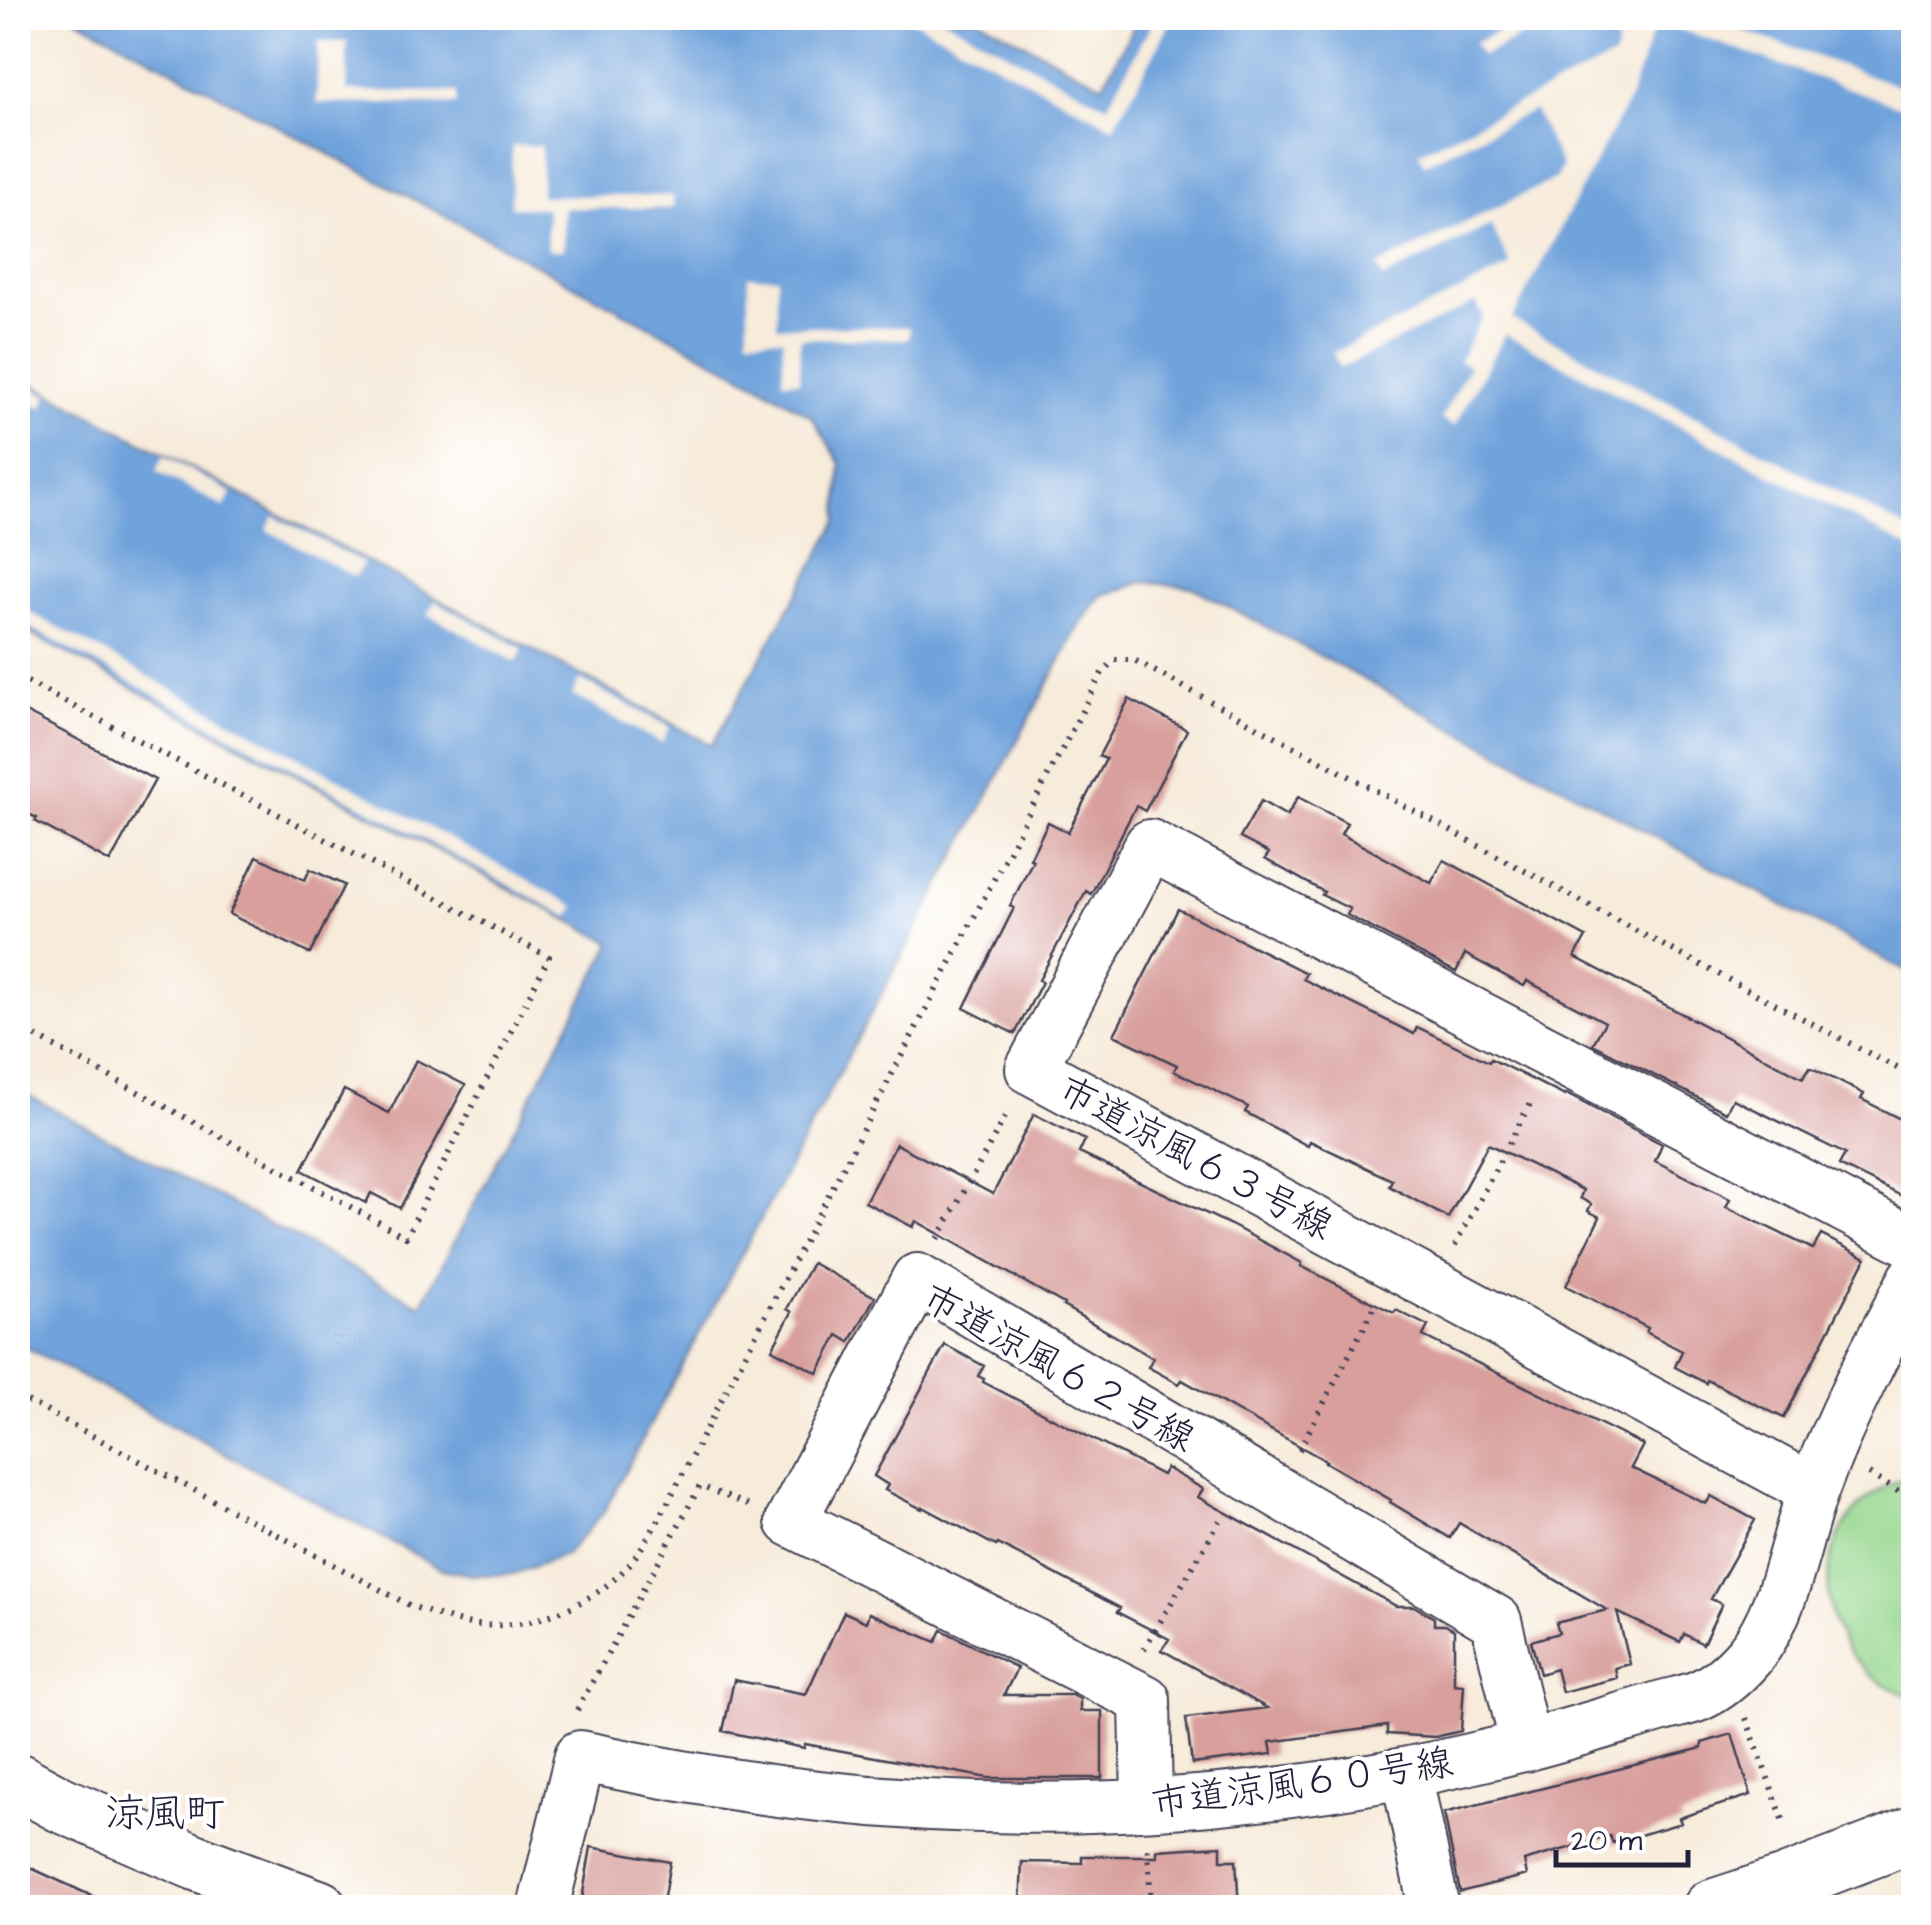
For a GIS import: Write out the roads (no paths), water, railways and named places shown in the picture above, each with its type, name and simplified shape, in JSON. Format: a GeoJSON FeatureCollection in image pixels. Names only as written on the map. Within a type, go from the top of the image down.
{"type":"FeatureCollection","features":[{"type":"Feature","properties":{"kind":"street","name":"市道涼風６３号線"},"geometry":{"type":"LineString","coordinates":[[1813,1490],[1031,1069],[1150,845],[1914,1244]]}},
{"type":"Feature","properties":{"kind":"street","name":"市道涼風６２号線"},"geometry":{"type":"LineString","coordinates":[[1147,1804],[1146,1700],[792,1522],[917,1279],[1496,1621],[1526,1746]]}},
{"type":"Feature","properties":{"kind":"street","name":"市道涼風６０号線"},"geometry":{"type":"LineString","coordinates":[[543,1908],[580,1756],[692,1778],[821,1796],[984,1807],[1147,1804],[1303,1790],[1406,1772],[1526,1746],[1699,1696],[1750,1656],[1764,1634],[1813,1490],[1862,1374],[1914,1279]]}},
{"type":"Feature","properties":{"kind":"street"},"geometry":{"type":"LineString","coordinates":[[1406,1772],[1434,1908]]}},
{"type":"Feature","properties":{"kind":"street"},"geometry":{"type":"LineString","coordinates":[[18,1781],[60,1804],[195,1862],[319,1908]]}},
{"type":"Feature","properties":{"kind":"street"},"geometry":{"type":"LineString","coordinates":[[1711,1908],[1914,1834]]}},
{"type":"Feature","properties":{"kind":"water"},"geometry":{"type":"Polygon","coordinates":[[[76,18],[977,18],[1103,85],[1138,18],[1913,18],[1913,975],[1192,587],[1144,582],[1100,596],[1077,630],[603,1513],[565,1555],[513,1574],[473,1575],[442,1569],[18,1343],[18,1090],[421,1305],[612,943],[18,627],[18,376],[712,745],[838,521],[841,464],[812,417],[762,386],[76,18]]]}},
{"type":"Feature","properties":{"kind":"district","name":"涼風町"},"geometry":{"type":"Point","coordinates":[165,1812]}}]}
